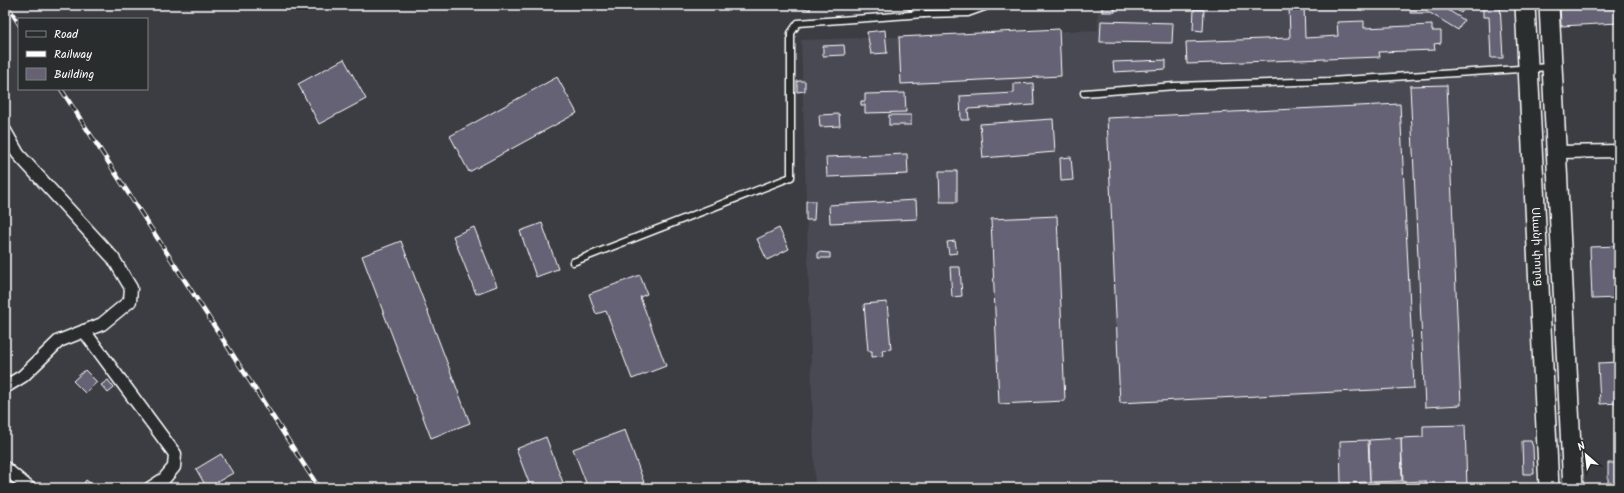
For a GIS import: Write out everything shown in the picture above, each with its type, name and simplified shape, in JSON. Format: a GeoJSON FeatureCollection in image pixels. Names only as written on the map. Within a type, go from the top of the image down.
{"type":"FeatureCollection","features":[{"type":"Feature","properties":{"kind":"main road","name":"Սևանի փողոց"},"geometry":{"type":"LineString","coordinates":[[1525,5],[1549,488]]}},
{"type":"Feature","properties":{"kind":"main road"},"geometry":{"type":"LineString","coordinates":[[1549,5],[1573,488]]}},
{"type":"Feature","properties":{"kind":"main road"},"geometry":{"type":"LineString","coordinates":[[1527,66],[1552,64]]}},
{"type":"Feature","properties":{"kind":"main road"},"geometry":{"type":"LineString","coordinates":[[1546,424],[1570,422]]}},
{"type":"Feature","properties":{"kind":"street"},"geometry":{"type":"LineString","coordinates":[[5,131],[18,154],[113,258],[131,288],[130,301],[102,324],[59,342],[23,376],[5,387]]}},
{"type":"Feature","properties":{"kind":"street"},"geometry":{"type":"LineString","coordinates":[[1557,152],[1619,151]]}},
{"type":"Feature","properties":{"kind":"street"},"geometry":{"type":"LineString","coordinates":[[84,331],[175,454],[174,467],[164,479],[150,488]]}},
{"type":"Feature","properties":{"kind":"street"},"geometry":{"type":"LineString","coordinates":[[5,468],[29,488]]}},
{"type":"Feature","properties":{"kind":"lane"},"geometry":{"type":"LineString","coordinates":[[909,5],[924,14]]}},
{"type":"Feature","properties":{"kind":"lane"},"geometry":{"type":"LineString","coordinates":[[573,262],[791,177],[791,33],[798,23],[968,12],[990,5]]}},
{"type":"Feature","properties":{"kind":"lane"},"geometry":{"type":"LineString","coordinates":[[1084,93],[1175,86],[1329,81],[1527,66]]}},
{"type":"Feature","properties":{"kind":"shaded area"},"geometry":{"type":"Polygon","coordinates":[[[1098,5],[1520,5],[1536,488],[815,488],[801,40],[1098,30],[1098,5]]]}},
{"type":"Feature","properties":{"kind":"building"},"geometry":{"type":"Polygon","coordinates":[[[802,5],[811,5],[810,10],[802,7],[802,5]]]}},
{"type":"Feature","properties":{"kind":"building"},"geometry":{"type":"Polygon","coordinates":[[[1102,5],[1115,5],[1115,12],[1102,12],[1102,5]]]}},
{"type":"Feature","properties":{"kind":"building"},"geometry":{"type":"Polygon","coordinates":[[[1238,5],[1249,5],[1249,8],[1238,7],[1238,5]]]}},
{"type":"Feature","properties":{"kind":"building"},"geometry":{"type":"Polygon","coordinates":[[[1289,5],[1304,5],[1305,38],[1338,36],[1337,22],[1364,21],[1364,28],[1432,25],[1432,31],[1441,31],[1441,43],[1434,44],[1435,50],[1379,52],[1380,57],[1187,64],[1186,42],[1290,38],[1289,5]]]}},
{"type":"Feature","properties":{"kind":"building"},"geometry":{"type":"Polygon","coordinates":[[[1411,5],[1430,5],[1430,9],[1433,5],[1440,5],[1464,20],[1458,30],[1430,13],[1410,13],[1411,5]]]}},
{"type":"Feature","properties":{"kind":"building"},"geometry":{"type":"Polygon","coordinates":[[[1450,5],[1466,5],[1461,13],[1450,5]]]}},
{"type":"Feature","properties":{"kind":"building"},"geometry":{"type":"Polygon","coordinates":[[[1483,5],[1500,5],[1503,58],[1491,58],[1489,17],[1483,17],[1483,5]]]}},
{"type":"Feature","properties":{"kind":"building"},"geometry":{"type":"Polygon","coordinates":[[[1560,5],[1619,5],[1619,23],[1561,26],[1560,5]]]}},
{"type":"Feature","properties":{"kind":"building"},"geometry":{"type":"Polygon","coordinates":[[[1194,9],[1204,10],[1203,31],[1193,30],[1194,9]]]}},
{"type":"Feature","properties":{"kind":"building"},"geometry":{"type":"Polygon","coordinates":[[[1101,21],[1173,23],[1172,43],[1100,42],[1101,21]]]}},
{"type":"Feature","properties":{"kind":"building"},"geometry":{"type":"Polygon","coordinates":[[[1059,29],[1061,76],[901,84],[899,37],[1059,29]]]}},
{"type":"Feature","properties":{"kind":"building"},"geometry":{"type":"Polygon","coordinates":[[[885,30],[887,53],[871,54],[867,32],[885,30]]]}},
{"type":"Feature","properties":{"kind":"building"},"geometry":{"type":"Polygon","coordinates":[[[844,45],[845,55],[823,56],[823,46],[844,45]]]}},
{"type":"Feature","properties":{"kind":"building"},"geometry":{"type":"Polygon","coordinates":[[[344,59],[366,99],[319,124],[298,84],[344,59]]]}},
{"type":"Feature","properties":{"kind":"building"},"geometry":{"type":"Polygon","coordinates":[[[1166,60],[1166,69],[1114,72],[1113,62],[1166,60]]]}},
{"type":"Feature","properties":{"kind":"building"},"geometry":{"type":"Polygon","coordinates":[[[557,77],[577,113],[469,172],[450,136],[557,77]]]}},
{"type":"Feature","properties":{"kind":"building"},"geometry":{"type":"Polygon","coordinates":[[[797,81],[805,81],[805,91],[797,92],[797,81]]]}},
{"type":"Feature","properties":{"kind":"building"},"geometry":{"type":"Polygon","coordinates":[[[1033,83],[1034,105],[968,109],[969,120],[961,120],[960,96],[1014,93],[1014,84],[1033,83]]]}},
{"type":"Feature","properties":{"kind":"building"},"geometry":{"type":"Polygon","coordinates":[[[1447,85],[1461,405],[1425,407],[1410,86],[1447,85]]]}},
{"type":"Feature","properties":{"kind":"building"},"geometry":{"type":"Polygon","coordinates":[[[905,93],[906,112],[865,113],[865,105],[861,105],[861,101],[865,101],[865,94],[905,93]]]}},
{"type":"Feature","properties":{"kind":"building"},"geometry":{"type":"Polygon","coordinates":[[[1400,104],[1414,388],[1120,403],[1107,118],[1400,104]]]}},
{"type":"Feature","properties":{"kind":"building"},"geometry":{"type":"Polygon","coordinates":[[[839,114],[840,126],[820,127],[819,115],[839,114]]]}},
{"type":"Feature","properties":{"kind":"building"},"geometry":{"type":"Polygon","coordinates":[[[889,115],[911,115],[911,125],[889,125],[889,115]]]}},
{"type":"Feature","properties":{"kind":"building"},"geometry":{"type":"Polygon","coordinates":[[[1053,119],[1055,152],[983,158],[980,124],[1053,119]]]}},
{"type":"Feature","properties":{"kind":"building"},"geometry":{"type":"Polygon","coordinates":[[[907,154],[908,174],[827,177],[826,157],[907,154]]]}},
{"type":"Feature","properties":{"kind":"building"},"geometry":{"type":"Polygon","coordinates":[[[1071,157],[1073,180],[1061,181],[1060,158],[1071,157]]]}},
{"type":"Feature","properties":{"kind":"building"},"geometry":{"type":"Polygon","coordinates":[[[939,171],[957,171],[957,202],[940,202],[939,171]]]}},
{"type":"Feature","properties":{"kind":"building"},"geometry":{"type":"Polygon","coordinates":[[[916,200],[917,219],[830,223],[829,205],[916,200]]]}},
{"type":"Feature","properties":{"kind":"building"},"geometry":{"type":"Polygon","coordinates":[[[806,201],[815,201],[814,220],[806,220],[806,201]]]}},
{"type":"Feature","properties":{"kind":"building"},"geometry":{"type":"Polygon","coordinates":[[[1057,216],[1065,401],[999,404],[991,219],[1057,216]]]}},
{"type":"Feature","properties":{"kind":"building"},"geometry":{"type":"Polygon","coordinates":[[[542,223],[558,269],[536,277],[520,231],[542,223]]]}},
{"type":"Feature","properties":{"kind":"building"},"geometry":{"type":"Polygon","coordinates":[[[474,227],[497,286],[476,294],[453,236],[474,227]]]}},
{"type":"Feature","properties":{"kind":"building"},"geometry":{"type":"Polygon","coordinates":[[[779,228],[789,249],[767,260],[757,239],[779,228]]]}},
{"type":"Feature","properties":{"kind":"building"},"geometry":{"type":"Polygon","coordinates":[[[401,241],[470,423],[431,438],[362,256],[401,241]]]}},
{"type":"Feature","properties":{"kind":"building"},"geometry":{"type":"Polygon","coordinates":[[[955,241],[957,253],[949,254],[947,242],[955,241]]]}},
{"type":"Feature","properties":{"kind":"building"},"geometry":{"type":"Polygon","coordinates":[[[1619,246],[1619,298],[1592,299],[1590,247],[1619,246]]]}},
{"type":"Feature","properties":{"kind":"building"},"geometry":{"type":"Polygon","coordinates":[[[818,252],[830,253],[830,258],[818,258],[818,252]]]}},
{"type":"Feature","properties":{"kind":"building"},"geometry":{"type":"Polygon","coordinates":[[[950,267],[960,267],[962,296],[952,297],[950,267]]]}},
{"type":"Feature","properties":{"kind":"building"},"geometry":{"type":"Polygon","coordinates":[[[640,275],[647,294],[640,297],[666,366],[632,379],[606,311],[596,314],[589,294],[640,275]]]}},
{"type":"Feature","properties":{"kind":"building"},"geometry":{"type":"Polygon","coordinates":[[[887,302],[891,349],[882,350],[883,356],[872,357],[872,351],[868,351],[864,304],[887,302]]]}},
{"type":"Feature","properties":{"kind":"building"},"geometry":{"type":"Polygon","coordinates":[[[1619,362],[1619,403],[1600,404],[1598,363],[1619,362]]]}},
{"type":"Feature","properties":{"kind":"building"},"geometry":{"type":"Polygon","coordinates":[[[85,370],[97,382],[85,393],[73,381],[85,370]]]}},
{"type":"Feature","properties":{"kind":"building"},"geometry":{"type":"Polygon","coordinates":[[[108,380],[114,388],[108,393],[101,385],[108,380]]]}},
{"type":"Feature","properties":{"kind":"building"},"geometry":{"type":"Polygon","coordinates":[[[1465,425],[1467,488],[1426,488],[1426,481],[1403,482],[1401,438],[1423,437],[1423,426],[1465,425]]]}},
{"type":"Feature","properties":{"kind":"building"},"geometry":{"type":"Polygon","coordinates":[[[625,430],[646,488],[588,488],[573,449],[625,430]]]}},
{"type":"Feature","properties":{"kind":"building"},"geometry":{"type":"Polygon","coordinates":[[[546,437],[565,488],[531,488],[516,449],[546,437]]]}},
{"type":"Feature","properties":{"kind":"building"},"geometry":{"type":"Polygon","coordinates":[[[1401,438],[1402,481],[1370,482],[1369,440],[1401,438]]]}},
{"type":"Feature","properties":{"kind":"building"},"geometry":{"type":"Polygon","coordinates":[[[1368,440],[1370,482],[1341,483],[1340,441],[1368,440]]]}},
{"type":"Feature","properties":{"kind":"building"},"geometry":{"type":"Polygon","coordinates":[[[1522,441],[1531,441],[1533,447],[1534,474],[1523,474],[1522,441]]]}},
{"type":"Feature","properties":{"kind":"building"},"geometry":{"type":"Polygon","coordinates":[[[221,454],[233,473],[207,488],[196,469],[221,454]]]}},
{"type":"Feature","properties":{"kind":"building"},"geometry":{"type":"Polygon","coordinates":[[[1608,463],[1619,463],[1619,485],[1612,486],[1608,484],[1608,463]]]}},
{"type":"Feature","properties":{"kind":"building"},"geometry":{"type":"Polygon","coordinates":[[[86,480],[93,485],[91,488],[84,483],[86,480]]]}},
{"type":"Feature","properties":{"kind":"railway"},"geometry":{"type":"LineString","coordinates":[[7,5],[18,22]]}},
{"type":"Feature","properties":{"kind":"railway"},"geometry":{"type":"LineString","coordinates":[[62,90],[319,488]]}}]}
